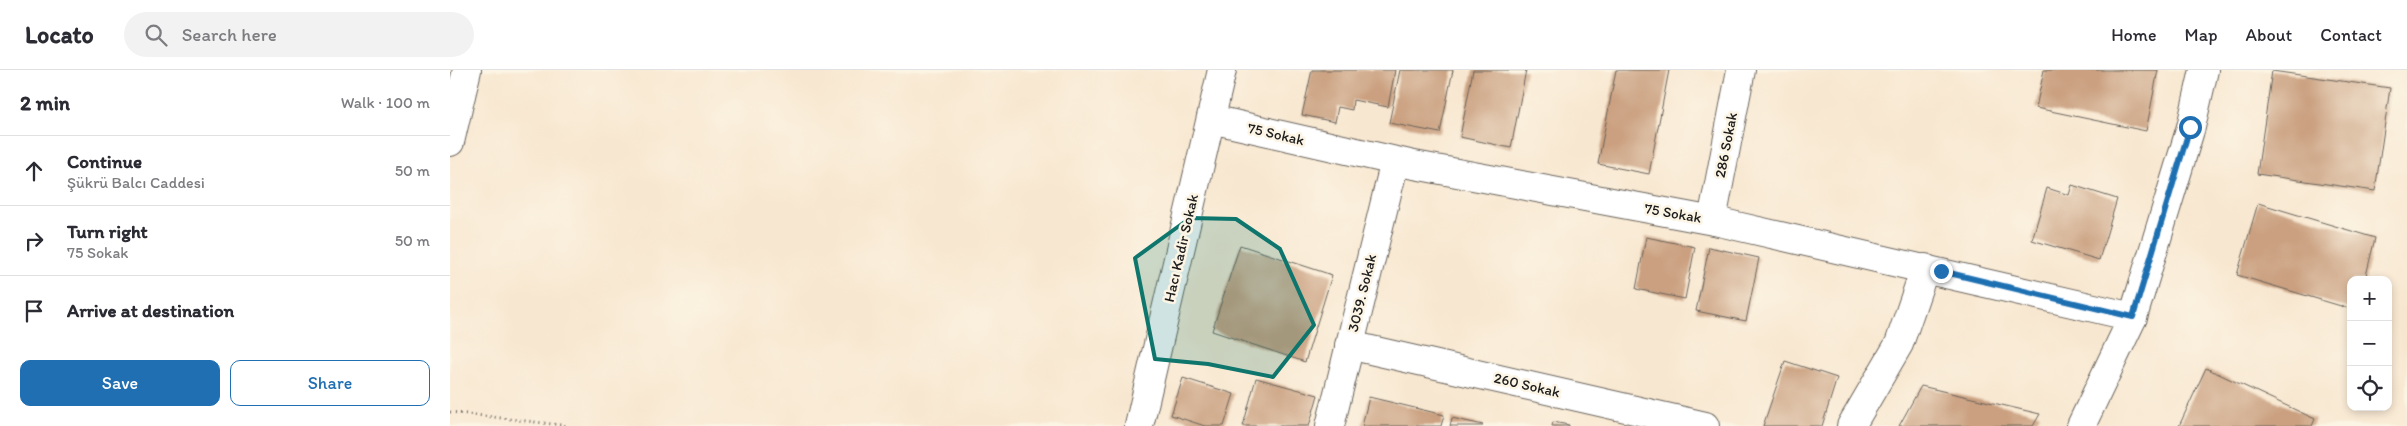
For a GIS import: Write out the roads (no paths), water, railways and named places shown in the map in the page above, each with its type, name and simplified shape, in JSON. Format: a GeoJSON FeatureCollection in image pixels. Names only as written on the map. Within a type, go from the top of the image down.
{"type":"FeatureCollection","features":[{"type":"Feature","properties":{"kind":"street"},"geometry":{"type":"LineString","coordinates":[[450,142],[467,70]]}},
{"type":"Feature","properties":{"kind":"street","name":"Hacı Kadir Sokak"},"geometry":{"type":"LineString","coordinates":[[1139,426],[1222,70]]}},
{"type":"Feature","properties":{"kind":"street","name":"286 Sokak"},"geometry":{"type":"LineString","coordinates":[[1712,220],[1741,70]]}},
{"type":"Feature","properties":{"kind":"street"},"geometry":{"type":"LineString","coordinates":[[2081,426],[2133,317],[2190,127],[2204,70]]}},
{"type":"Feature","properties":{"kind":"street","name":"75 Sokak"},"geometry":{"type":"LineString","coordinates":[[1211,119],[1394,161],[1712,220],[2133,317]]}},
{"type":"Feature","properties":{"kind":"street","name":"3039. Sokak"},"geometry":{"type":"LineString","coordinates":[[1330,426],[1394,161]]}},
{"type":"Feature","properties":{"kind":"street"},"geometry":{"type":"LineString","coordinates":[[1851,426],[1899,344],[1925,268]]}},
{"type":"Feature","properties":{"kind":"street","name":"260 Sokak"},"geometry":{"type":"LineString","coordinates":[[1349,345],[1653,420],[1705,426]]}}]}
